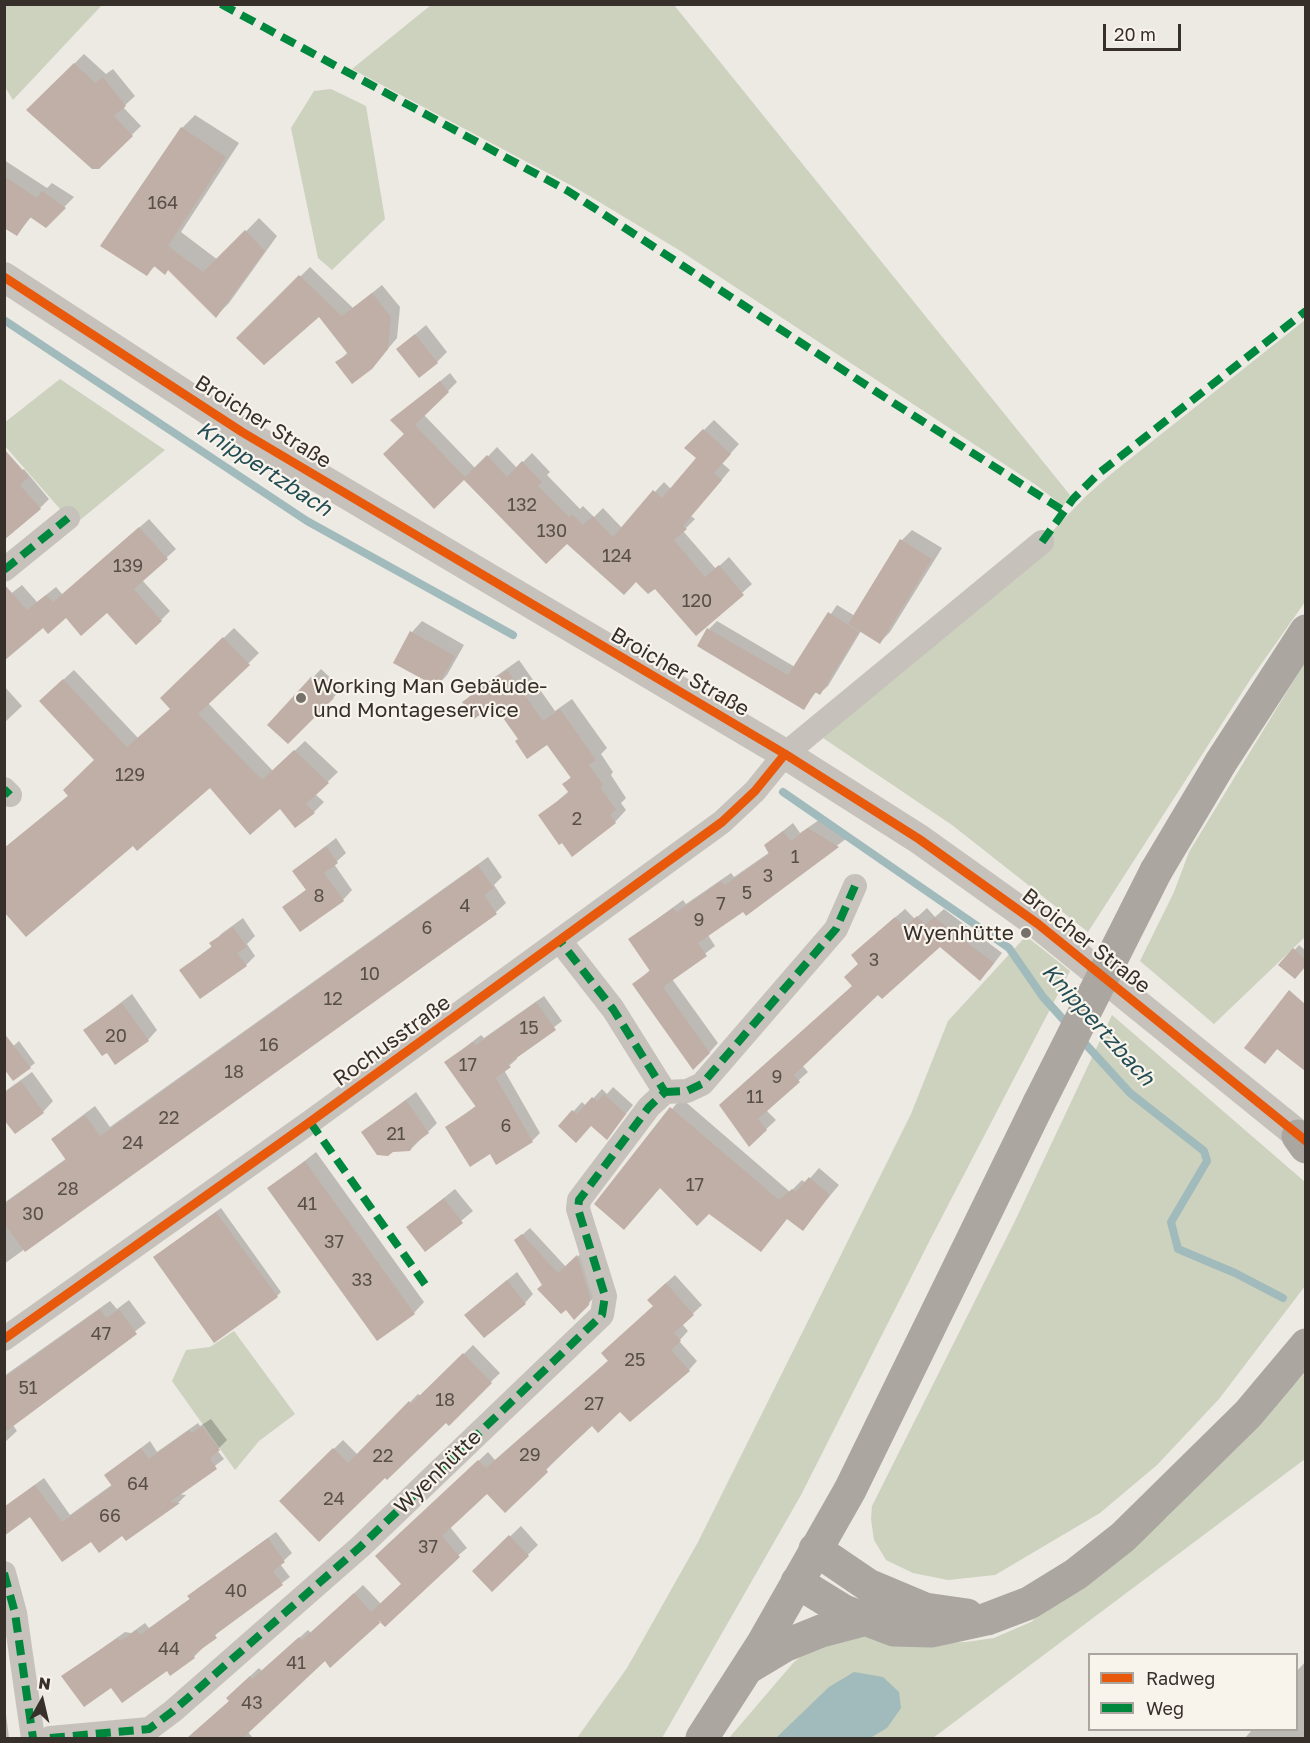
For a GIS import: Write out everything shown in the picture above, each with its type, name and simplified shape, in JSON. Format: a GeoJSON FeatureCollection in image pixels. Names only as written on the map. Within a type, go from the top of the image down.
{"type":"FeatureCollection","features":[{"type":"Feature","properties":{"kind":"main road"},"geometry":{"type":"LineString","coordinates":[[702,1738],[747,1669],[850,1490],[1039,1103],[1156,871],[1221,762],[1305,631]]}},
{"type":"Feature","properties":{"kind":"main road"},"geometry":{"type":"LineString","coordinates":[[797,1582],[863,1620],[894,1630],[932,1631],[987,1619],[1029,1603],[1076,1574],[1123,1537],[1248,1414],[1303,1345]]}},
{"type":"Feature","properties":{"kind":"main road"},"geometry":{"type":"LineString","coordinates":[[815,1549],[868,1585],[925,1609],[987,1619]]}},
{"type":"Feature","properties":{"kind":"main road"},"geometry":{"type":"LineString","coordinates":[[747,1669],[784,1646],[821,1630],[863,1620]]}},
{"type":"Feature","properties":{"kind":"street","name":"Broicher Straße"},"geometry":{"type":"LineString","coordinates":[[4,277],[280,455],[785,754],[919,839],[1038,924],[1303,1141]]}},
{"type":"Feature","properties":{"kind":"street"},"geometry":{"type":"LineString","coordinates":[[4,570],[68,518]]}},
{"type":"Feature","properties":{"kind":"street"},"geometry":{"type":"LineString","coordinates":[[785,754],[1042,542]]}},
{"type":"Feature","properties":{"kind":"street","name":"Rochusstraße"},"geometry":{"type":"LineString","coordinates":[[4,1338],[310,1122],[722,822],[755,791],[785,754]]}},
{"type":"Feature","properties":{"kind":"street"},"geometry":{"type":"LineString","coordinates":[[560,941],[613,1009],[665,1092],[687,1091],[702,1084],[836,929],[855,886]]}},
{"type":"Feature","properties":{"kind":"street","name":"Wyenhütte"},"geometry":{"type":"LineString","coordinates":[[50,1738],[149,1729],[173,1711],[360,1547],[602,1315],[605,1296],[578,1209],[579,1200],[649,1107],[665,1092]]}},
{"type":"Feature","properties":{"kind":"street"},"geometry":{"type":"LineString","coordinates":[[4,1573],[15,1613],[33,1738]]}},
{"type":"Feature","properties":{"kind":"green space"},"geometry":{"type":"Polygon","coordinates":[[[4,5],[102,5],[13,100],[5,87],[4,5]]]}},
{"type":"Feature","properties":{"kind":"green space"},"geometry":{"type":"Polygon","coordinates":[[[431,5],[674,5],[1070,495],[1063,506],[1036,485],[679,250],[576,188],[352,69],[431,5]]]}},
{"type":"Feature","properties":{"kind":"green space"},"geometry":{"type":"Polygon","coordinates":[[[331,89],[366,106],[385,219],[332,270],[318,258],[291,128],[314,91],[331,89]]]}},
{"type":"Feature","properties":{"kind":"green space"},"geometry":{"type":"Polygon","coordinates":[[[1305,320],[1305,602],[1250,680],[1088,932],[952,825],[823,738],[1042,542],[1086,496],[1111,474],[1305,320]]]}},
{"type":"Feature","properties":{"kind":"green space"},"geometry":{"type":"Polygon","coordinates":[[[60,379],[165,450],[74,525],[5,446],[4,423],[60,379]]]}},
{"type":"Feature","properties":{"kind":"green space"},"geometry":{"type":"Polygon","coordinates":[[[1305,662],[1305,937],[1214,1024],[1140,961],[1174,892],[1189,852],[1305,662]]]}},
{"type":"Feature","properties":{"kind":"green space"},"geometry":{"type":"Polygon","coordinates":[[[1026,936],[1070,971],[801,1495],[662,1738],[577,1738],[627,1668],[698,1542],[911,1114],[948,1021],[1026,936]]]}},
{"type":"Feature","properties":{"kind":"green space"},"geometry":{"type":"Polygon","coordinates":[[[1112,1015],[1305,1182],[1305,1286],[1219,1399],[1157,1465],[1100,1513],[995,1575],[948,1580],[913,1573],[886,1560],[874,1540],[872,1506],[1015,1221],[1112,1015]]]}},
{"type":"Feature","properties":{"kind":"green space"},"geometry":{"type":"Polygon","coordinates":[[[234,1331],[295,1414],[259,1441],[235,1470],[172,1381],[186,1350],[210,1347],[234,1331]]]}},
{"type":"Feature","properties":{"kind":"green space"},"geometry":{"type":"Polygon","coordinates":[[[1305,1373],[1305,1459],[933,1738],[729,1738],[794,1662],[813,1647],[844,1634],[934,1643],[966,1642],[994,1638],[1031,1622],[1167,1517],[1305,1373]]]}},
{"type":"Feature","properties":{"kind":"water"},"geometry":{"type":"Polygon","coordinates":[[[854,1672],[883,1677],[899,1692],[901,1708],[887,1728],[870,1738],[776,1738],[829,1687],[854,1672]]]}},
{"type":"Feature","properties":{"kind":"building"},"geometry":{"type":"Polygon","coordinates":[[[74,63],[95,83],[103,77],[126,106],[114,116],[133,136],[99,169],[92,169],[26,110],[74,63]]]}},
{"type":"Feature","properties":{"kind":"building"},"geometry":{"type":"Polygon","coordinates":[[[181,127],[226,157],[168,246],[203,272],[245,230],[265,251],[216,318],[168,270],[165,275],[154,266],[147,276],[100,246],[181,127]]]}},
{"type":"Feature","properties":{"kind":"building"},"geometry":{"type":"Polygon","coordinates":[[[4,176],[37,198],[42,191],[66,208],[46,228],[30,217],[17,236],[4,228],[4,176]]]}},
{"type":"Feature","properties":{"kind":"building"},"geometry":{"type":"Polygon","coordinates":[[[299,275],[342,316],[372,293],[391,317],[388,349],[372,369],[352,384],[335,362],[348,354],[319,317],[264,365],[236,338],[299,275]]]}},
{"type":"Feature","properties":{"kind":"building"},"geometry":{"type":"Polygon","coordinates":[[[415,334],[438,363],[419,378],[396,349],[415,334]]]}},
{"type":"Feature","properties":{"kind":"building"},"geometry":{"type":"Polygon","coordinates":[[[440,381],[449,392],[415,425],[465,477],[487,455],[507,477],[522,461],[542,482],[538,486],[569,517],[572,514],[583,525],[593,516],[613,537],[653,490],[662,498],[696,458],[684,448],[703,429],[731,454],[714,473],[722,480],[683,526],[687,529],[674,540],[705,577],[719,565],[744,595],[696,636],[655,589],[648,594],[636,582],[624,595],[567,544],[546,564],[464,480],[434,509],[383,454],[404,434],[390,420],[440,381]]]}},
{"type":"Feature","properties":{"kind":"building"},"geometry":{"type":"Polygon","coordinates":[[[4,449],[29,477],[20,485],[41,509],[4,540],[4,449]]]}},
{"type":"Feature","properties":{"kind":"building"},"geometry":{"type":"Polygon","coordinates":[[[139,527],[168,559],[134,589],[162,621],[136,645],[107,613],[81,636],[66,618],[48,634],[43,628],[4,661],[4,584],[27,610],[46,595],[53,602],[139,527]]]}},
{"type":"Feature","properties":{"kind":"building"},"geometry":{"type":"Polygon","coordinates":[[[900,539],[932,559],[880,644],[848,624],[900,539]]]}},
{"type":"Feature","properties":{"kind":"building"},"geometry":{"type":"Polygon","coordinates":[[[828,612],[859,632],[820,695],[815,692],[804,710],[697,646],[707,628],[788,675],[828,612]]]}},
{"type":"Feature","properties":{"kind":"building"},"geometry":{"type":"Polygon","coordinates":[[[410,631],[455,656],[437,687],[393,663],[410,631]]]}},
{"type":"Feature","properties":{"kind":"building"},"geometry":{"type":"Polygon","coordinates":[[[223,637],[250,665],[198,714],[262,780],[294,750],[329,783],[306,804],[315,813],[295,828],[280,809],[250,835],[210,788],[137,851],[133,846],[26,937],[4,912],[4,848],[68,796],[63,790],[94,760],[39,701],[63,679],[127,747],[170,709],[160,698],[223,637]]]}},
{"type":"Feature","properties":{"kind":"building"},"geometry":{"type":"Polygon","coordinates":[[[507,670],[543,721],[560,709],[596,760],[589,765],[603,785],[600,787],[616,810],[610,815],[616,823],[572,857],[562,843],[559,845],[538,815],[569,793],[562,784],[571,778],[547,745],[527,759],[515,741],[518,739],[494,705],[474,719],[462,702],[507,670]]]}},
{"type":"Feature","properties":{"kind":"building"},"geometry":{"type":"Polygon","coordinates":[[[311,677],[334,698],[288,744],[267,725],[311,677]]]}},
{"type":"Feature","properties":{"kind":"building"},"geometry":{"type":"Polygon","coordinates":[[[808,828],[839,847],[746,916],[743,912],[698,943],[707,956],[663,987],[710,1053],[693,1070],[632,984],[650,971],[628,939],[673,908],[677,912],[721,881],[725,885],[769,854],[764,845],[783,831],[791,841],[808,828]]]}},
{"type":"Feature","properties":{"kind":"building"},"geometry":{"type":"Polygon","coordinates":[[[326,846],[338,863],[324,873],[344,901],[300,932],[282,907],[306,890],[292,871],[326,846]]]}},
{"type":"Feature","properties":{"kind":"building"},"geometry":{"type":"Polygon","coordinates":[[[478,865],[494,888],[484,895],[497,914],[25,1252],[4,1223],[4,1204],[66,1160],[51,1139],[85,1115],[100,1136],[478,865]]]}},
{"type":"Feature","properties":{"kind":"building"},"geometry":{"type":"Polygon","coordinates":[[[917,916],[925,925],[934,917],[994,963],[980,981],[940,947],[882,999],[878,995],[794,1075],[800,1082],[758,1119],[767,1130],[749,1147],[719,1105],[852,986],[844,977],[858,964],[851,955],[895,917],[905,927],[917,916]]]}},
{"type":"Feature","properties":{"kind":"building"},"geometry":{"type":"Polygon","coordinates":[[[233,927],[247,947],[237,953],[247,966],[200,999],[179,970],[212,947],[209,943],[233,927]]]}},
{"type":"Feature","properties":{"kind":"building"},"geometry":{"type":"Polygon","coordinates":[[[1293,948],[1305,959],[1305,967],[1295,979],[1278,965],[1293,948]]]}},
{"type":"Feature","properties":{"kind":"building"},"geometry":{"type":"Polygon","coordinates":[[[1289,990],[1305,1004],[1305,1071],[1277,1049],[1265,1064],[1244,1048],[1289,990]]]}},
{"type":"Feature","properties":{"kind":"building"},"geometry":{"type":"Polygon","coordinates":[[[536,1002],[556,1030],[508,1064],[511,1067],[496,1078],[533,1142],[496,1165],[490,1154],[470,1167],[445,1127],[476,1107],[444,1062],[473,1042],[476,1045],[536,1002]]]}},
{"type":"Feature","properties":{"kind":"building"},"geometry":{"type":"Polygon","coordinates":[[[122,1003],[149,1041],[115,1065],[107,1053],[102,1056],[83,1030],[122,1003]]]}},
{"type":"Feature","properties":{"kind":"building"},"geometry":{"type":"Polygon","coordinates":[[[4,1033],[31,1068],[13,1081],[4,1069],[4,1033]]]}},
{"type":"Feature","properties":{"kind":"building"},"geometry":{"type":"Polygon","coordinates":[[[21,1081],[44,1113],[15,1134],[4,1120],[4,1093],[21,1081]]]}},
{"type":"Feature","properties":{"kind":"building"},"geometry":{"type":"Polygon","coordinates":[[[604,1094],[626,1114],[607,1140],[591,1126],[576,1143],[558,1126],[572,1110],[577,1114],[592,1097],[597,1101],[604,1094]]]}},
{"type":"Feature","properties":{"kind":"building"},"geometry":{"type":"Polygon","coordinates":[[[406,1100],[429,1133],[414,1144],[410,1151],[393,1152],[388,1156],[377,1155],[361,1132],[406,1100]]]}},
{"type":"Feature","properties":{"kind":"building"},"geometry":{"type":"Polygon","coordinates":[[[670,1107],[779,1200],[792,1189],[796,1192],[809,1177],[830,1195],[803,1231],[787,1219],[761,1252],[709,1214],[697,1226],[660,1188],[624,1230],[594,1204],[670,1107]]]}},
{"type":"Feature","properties":{"kind":"building"},"geometry":{"type":"Polygon","coordinates":[[[305,1161],[415,1314],[377,1341],[267,1188],[305,1161]]]}},
{"type":"Feature","properties":{"kind":"building"},"geometry":{"type":"Polygon","coordinates":[[[444,1198],[463,1223],[425,1252],[406,1227],[444,1198]]]}},
{"type":"Feature","properties":{"kind":"building"},"geometry":{"type":"Polygon","coordinates":[[[216,1212],[278,1297],[214,1343],[153,1257],[216,1212]]]}},
{"type":"Feature","properties":{"kind":"building"},"geometry":{"type":"Polygon","coordinates":[[[522,1234],[558,1273],[577,1255],[590,1297],[589,1305],[574,1320],[566,1310],[561,1314],[537,1289],[542,1285],[514,1240],[522,1234]]]}},
{"type":"Feature","properties":{"kind":"building"},"geometry":{"type":"Polygon","coordinates":[[[507,1280],[526,1304],[484,1338],[464,1315],[507,1280]]]}},
{"type":"Feature","properties":{"kind":"building"},"geometry":{"type":"Polygon","coordinates":[[[666,1283],[694,1315],[674,1333],[681,1341],[671,1350],[690,1371],[630,1422],[620,1412],[598,1433],[592,1426],[546,1469],[548,1472],[505,1513],[487,1494],[442,1536],[460,1557],[385,1627],[380,1622],[330,1668],[325,1661],[243,1738],[187,1738],[229,1701],[226,1698],[250,1676],[252,1679],[299,1637],[302,1640],[354,1593],[371,1612],[401,1584],[375,1556],[478,1460],[486,1468],[608,1361],[601,1353],[653,1306],[647,1300],[666,1283]]]}},
{"type":"Feature","properties":{"kind":"building"},"geometry":{"type":"Polygon","coordinates":[[[100,1309],[106,1318],[119,1309],[137,1334],[4,1433],[4,1378],[100,1309]]]}},
{"type":"Feature","properties":{"kind":"building"},"geometry":{"type":"Polygon","coordinates":[[[463,1353],[492,1383],[449,1426],[446,1423],[319,1542],[279,1501],[333,1448],[348,1463],[409,1401],[411,1404],[463,1353]]]}},
{"type":"Feature","properties":{"kind":"building"},"geometry":{"type":"Polygon","coordinates":[[[202,1426],[220,1450],[210,1458],[217,1469],[170,1502],[180,1503],[126,1541],[122,1536],[99,1553],[91,1542],[62,1562],[30,1517],[4,1536],[4,1507],[35,1485],[62,1522],[112,1486],[104,1475],[141,1448],[149,1459],[189,1430],[192,1433],[202,1426]]]}},
{"type":"Feature","properties":{"kind":"building"},"geometry":{"type":"Polygon","coordinates":[[[509,1535],[529,1556],[492,1592],[472,1571],[509,1535]]]}},
{"type":"Feature","properties":{"kind":"building"},"geometry":{"type":"Polygon","coordinates":[[[268,1538],[285,1562],[273,1571],[283,1585],[215,1635],[217,1638],[193,1655],[195,1658],[170,1676],[167,1671],[122,1703],[111,1688],[84,1707],[61,1676],[116,1639],[122,1640],[137,1630],[140,1635],[190,1599],[187,1596],[268,1538]]]}},
{"type":"Feature","properties":{"kind":"waterway","name":"Knippertzbach"},"geometry":{"type":"LineString","coordinates":[[4,320],[307,521],[513,635]]}},
{"type":"Feature","properties":{"kind":"waterway","name":"Knippertzbach"},"geometry":{"type":"LineString","coordinates":[[783,792],[1009,948],[1043,997],[1070,1027]]}},
{"type":"Feature","properties":{"kind":"waterway","name":"Knippertzbach"},"geometry":{"type":"LineString","coordinates":[[1080,1038],[1130,1093],[1204,1151],[1207,1161],[1171,1222],[1178,1249],[1235,1273],[1283,1298]]}},
{"type":"Feature","properties":{"kind":"marked path"},"geometry":{"type":"LineString","coordinates":[[221,4],[568,191],[1064,511]]}},
{"type":"Feature","properties":{"kind":"marked path"},"geometry":{"type":"LineString","coordinates":[[1042,542],[1073,499],[1098,474],[1306,311]]}},
{"type":"Feature","properties":{"kind":"marked path"},"geometry":{"type":"LineString","coordinates":[[4,570],[68,518]]}},
{"type":"Feature","properties":{"kind":"marked path"},"geometry":{"type":"LineString","coordinates":[[4,789],[10,795]]}},
{"type":"Feature","properties":{"kind":"marked path"},"geometry":{"type":"LineString","coordinates":[[665,1092],[687,1091],[702,1084],[836,929],[855,886]]}},
{"type":"Feature","properties":{"kind":"marked path"},"geometry":{"type":"LineString","coordinates":[[50,1738],[149,1729],[173,1711],[360,1547],[602,1315],[605,1296],[578,1209],[579,1200],[649,1107],[665,1092],[613,1009],[560,941]]}},
{"type":"Feature","properties":{"kind":"marked path"},"geometry":{"type":"LineString","coordinates":[[310,1122],[427,1287]]}},
{"type":"Feature","properties":{"kind":"marked path"},"geometry":{"type":"LineString","coordinates":[[4,1573],[15,1613],[33,1738]]}},
{"type":"Feature","properties":{"kind":"cycle path"},"geometry":{"type":"LineString","coordinates":[[4,277],[242,432],[785,754],[919,839],[1038,924],[1306,1141]]}},
{"type":"Feature","properties":{"kind":"cycle path"},"geometry":{"type":"LineString","coordinates":[[4,1339],[310,1122],[722,822],[755,791],[785,754]]}},
{"type":"Feature","properties":{"kind":"place","name":"Working Man Gebäude- und Montageservice"},"geometry":{"type":"Point","coordinates":[301,698]}},
{"type":"Feature","properties":{"kind":"place","name":"Wyenhütte"},"geometry":{"type":"Point","coordinates":[1026,933]}}]}
